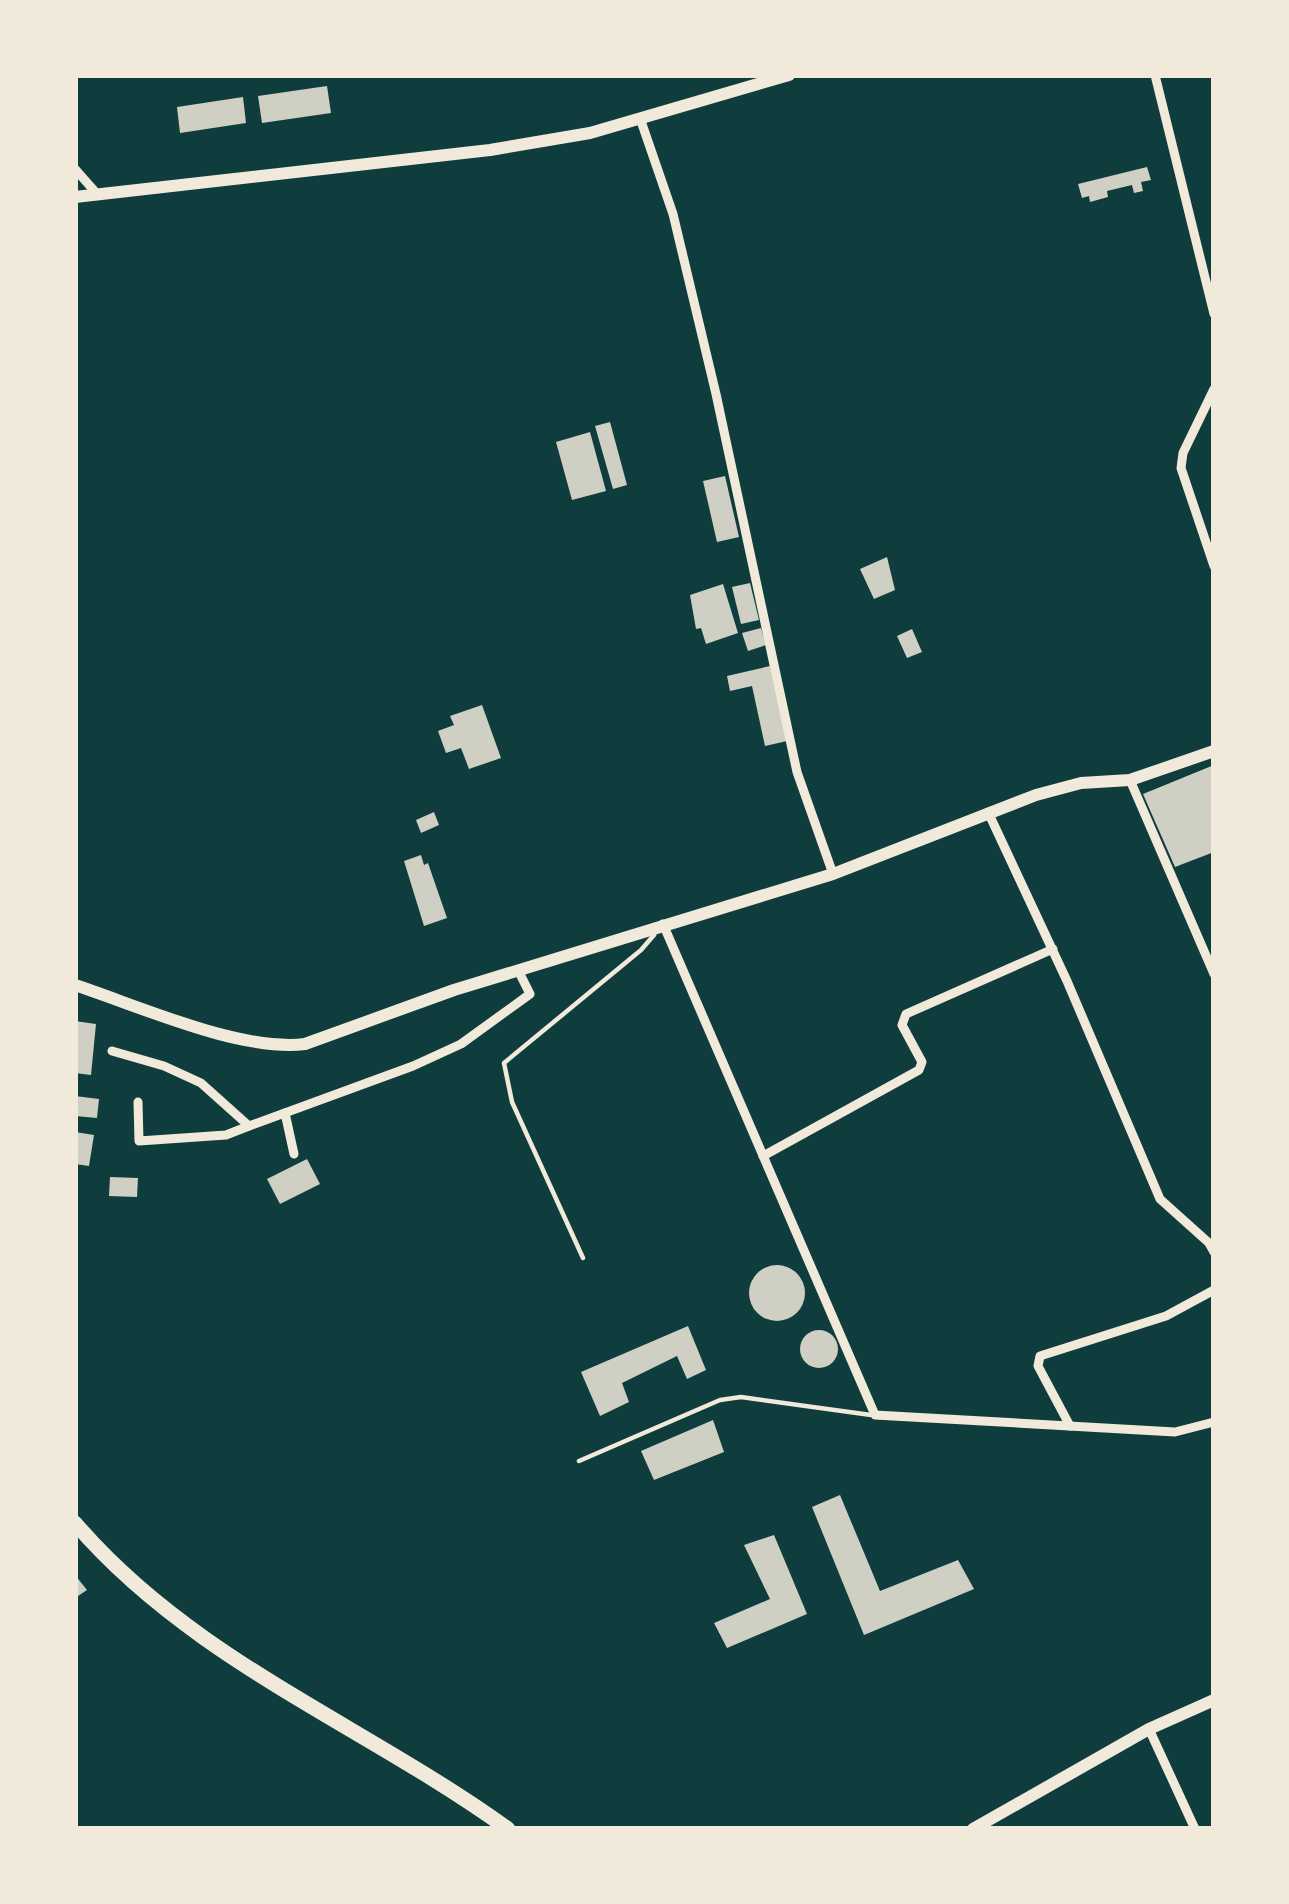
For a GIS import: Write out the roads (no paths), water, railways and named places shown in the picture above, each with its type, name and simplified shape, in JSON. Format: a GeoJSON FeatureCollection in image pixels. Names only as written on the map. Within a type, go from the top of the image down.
{"type":"FeatureCollection","features":[{"type":"Feature","properties":{"kind":"main road"},"geometry":{"type":"LineString","coordinates":[[75,1523],[153,1603],[199,1637],[454,1790],[508,1829]]}},
{"type":"Feature","properties":{"kind":"street"},"geometry":{"type":"LineString","coordinates":[[75,196],[490,150],[641,121],[676,106],[789,75]]}},
{"type":"Feature","properties":{"kind":"street"},"geometry":{"type":"LineString","coordinates":[[1155,75],[1214,314]]}},
{"type":"Feature","properties":{"kind":"street"},"geometry":{"type":"LineString","coordinates":[[641,121],[673,214],[797,772],[832,874]]}},
{"type":"Feature","properties":{"kind":"street"},"geometry":{"type":"LineString","coordinates":[[75,169],[98,195]]}},
{"type":"Feature","properties":{"kind":"street"},"geometry":{"type":"LineString","coordinates":[[1214,389],[1180,469],[1214,566]]}},
{"type":"Feature","properties":{"kind":"street"},"geometry":{"type":"LineString","coordinates":[[75,985],[227,1035],[284,1046],[305,1044],[518,970],[832,874],[988,812],[1082,783],[1130,780],[1214,751]]}},
{"type":"Feature","properties":{"kind":"street"},"geometry":{"type":"LineString","coordinates":[[1130,780],[1214,974]]}},
{"type":"Feature","properties":{"kind":"street"},"geometry":{"type":"LineString","coordinates":[[988,812],[1053,949],[1160,1199],[1214,1252]]}},
{"type":"Feature","properties":{"kind":"street"},"geometry":{"type":"LineString","coordinates":[[663,924],[875,1415],[1174,1432],[1214,1422]]}},
{"type":"Feature","properties":{"kind":"street"},"geometry":{"type":"LineString","coordinates":[[763,1156],[919,1070],[922,1063],[902,1025],[906,1014],[1053,949]]}},
{"type":"Feature","properties":{"kind":"street"},"geometry":{"type":"LineString","coordinates":[[138,1102],[139,1141],[226,1135],[461,1044],[530,994],[518,970]]}},
{"type":"Feature","properties":{"kind":"street"},"geometry":{"type":"LineString","coordinates":[[112,1051],[201,1083],[249,1126]]}},
{"type":"Feature","properties":{"kind":"street"},"geometry":{"type":"LineString","coordinates":[[285,1113],[294,1154]]}},
{"type":"Feature","properties":{"kind":"street"},"geometry":{"type":"LineString","coordinates":[[1070,1426],[1038,1366],[1040,1356],[1166,1316],[1214,1290]]}},
{"type":"Feature","properties":{"kind":"street"},"geometry":{"type":"LineString","coordinates":[[977,1828],[1149,1729],[1214,1700]]}},
{"type":"Feature","properties":{"kind":"street"},"geometry":{"type":"LineString","coordinates":[[1149,1729],[1194,1829]]}},
{"type":"Feature","properties":{"kind":"lane"},"geometry":{"type":"LineString","coordinates":[[583,1258],[512,1102],[504,1064],[641,950],[663,924]]}},
{"type":"Feature","properties":{"kind":"lane"},"geometry":{"type":"LineString","coordinates":[[579,1461],[720,1400],[741,1397],[875,1415]]}}]}
